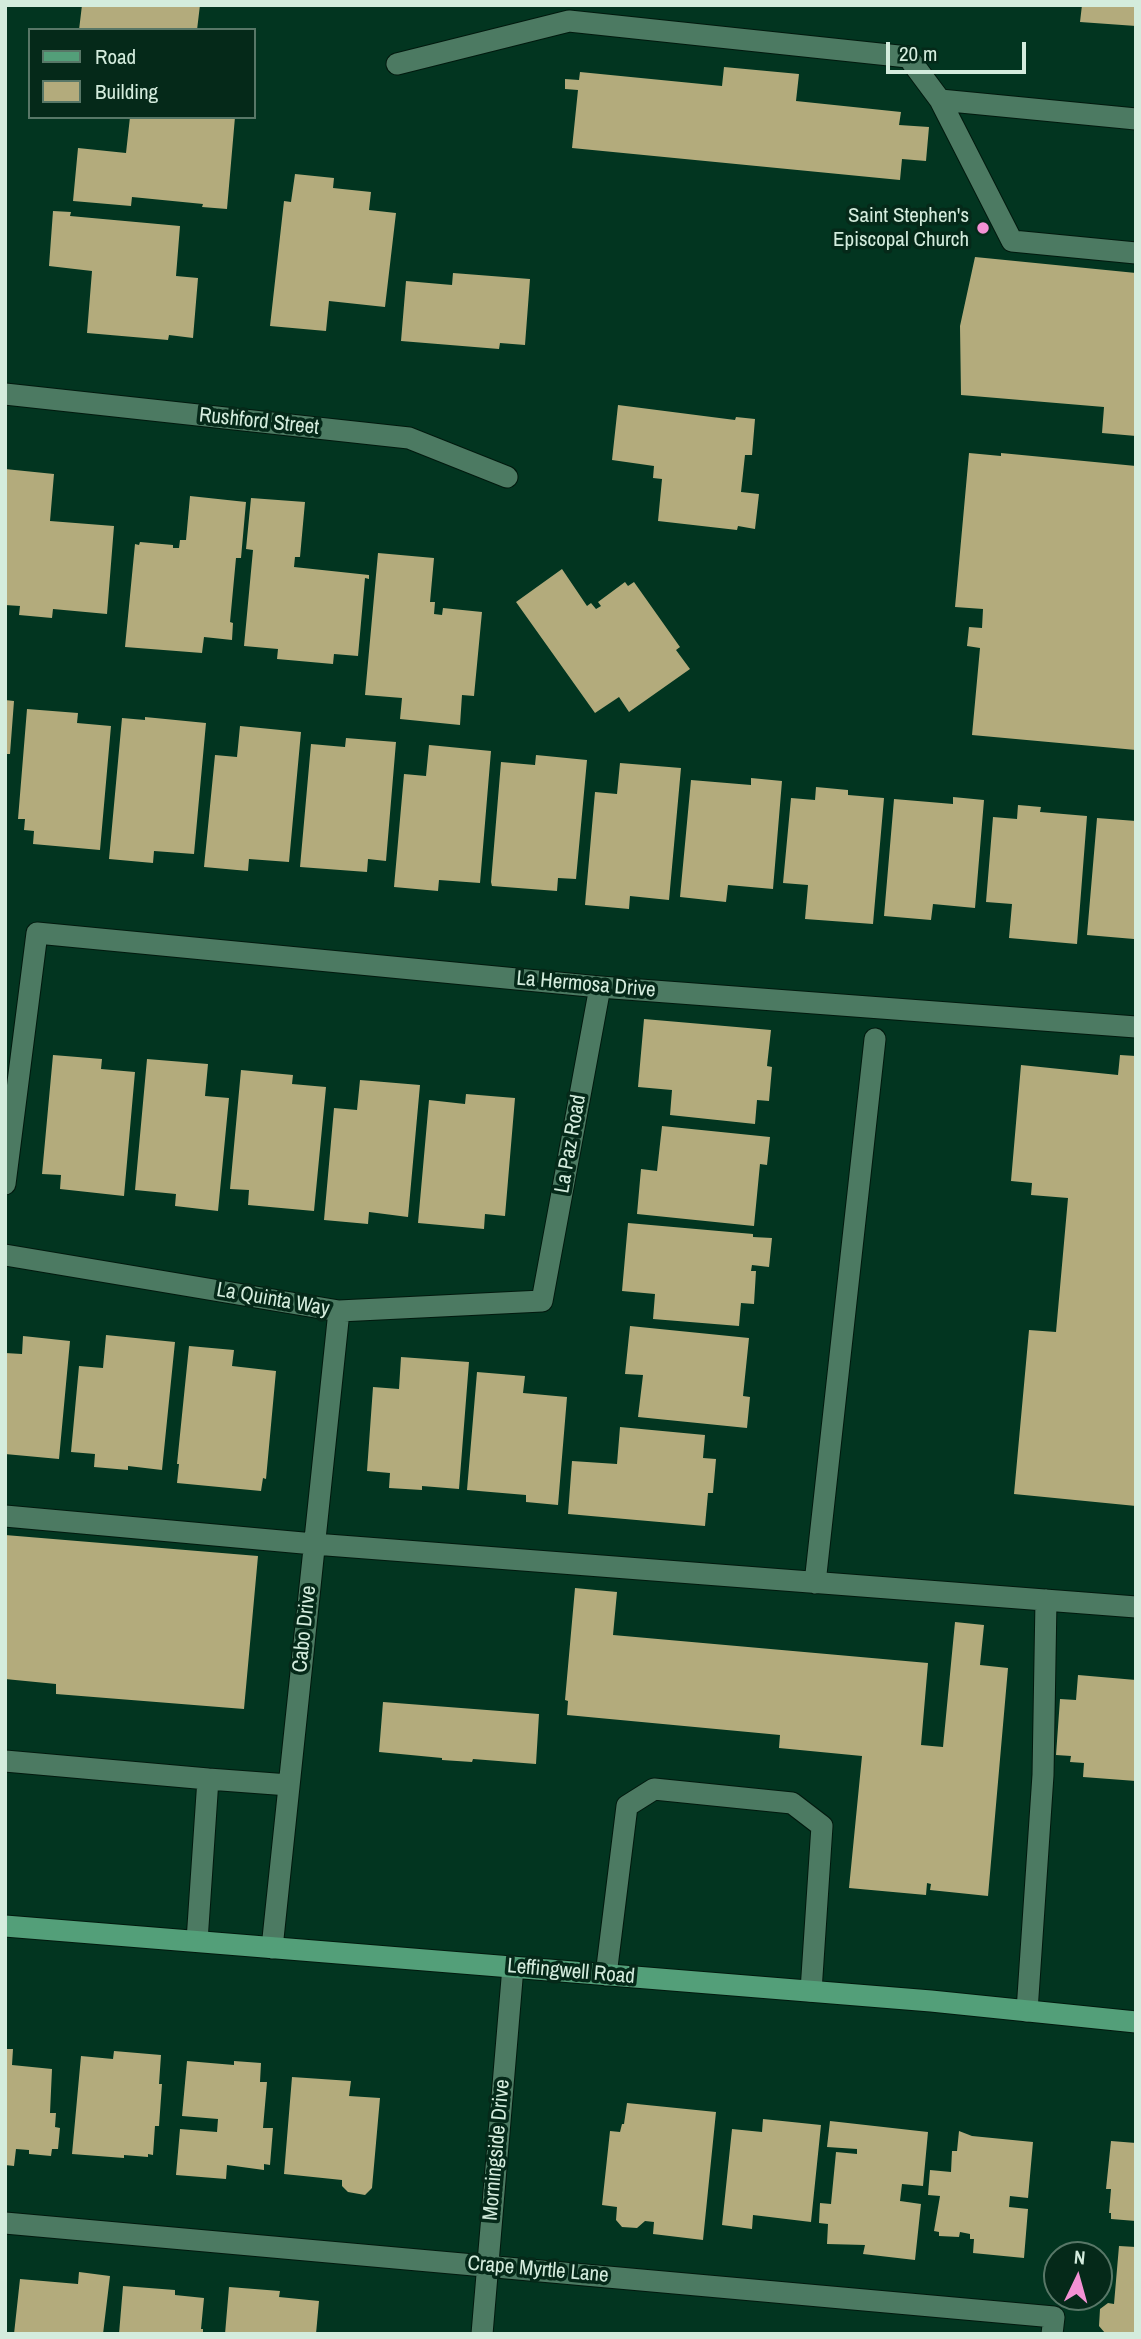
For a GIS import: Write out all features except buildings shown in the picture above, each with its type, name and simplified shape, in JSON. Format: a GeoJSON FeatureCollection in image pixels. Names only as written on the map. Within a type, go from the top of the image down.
{"type":"FeatureCollection","features":[{"type":"Feature","properties":{"kind":"main road","name":"Leffingwell Road"},"geometry":{"type":"LineString","coordinates":[[5,1926],[811,1991],[1136,2022]]}},
{"type":"Feature","properties":{"kind":"street"},"geometry":{"type":"LineString","coordinates":[[397,64],[569,21],[908,57],[940,100],[1012,241],[1136,253]]}},
{"type":"Feature","properties":{"kind":"street"},"geometry":{"type":"LineString","coordinates":[[940,100],[1136,119]]}},
{"type":"Feature","properties":{"kind":"street","name":"Rushford Street"},"geometry":{"type":"LineString","coordinates":[[5,394],[409,438],[507,477]]}},
{"type":"Feature","properties":{"kind":"street","name":"La Hermosa Drive"},"geometry":{"type":"LineString","coordinates":[[5,1184],[37,933],[600,987],[1136,1027]]}},
{"type":"Feature","properties":{"kind":"street","name":"La Paz Road"},"geometry":{"type":"LineString","coordinates":[[542,1301],[600,987]]}},
{"type":"Feature","properties":{"kind":"street"},"geometry":{"type":"LineString","coordinates":[[815,1583],[875,1039]]}},
{"type":"Feature","properties":{"kind":"street","name":"La Quinta Way"},"geometry":{"type":"LineString","coordinates":[[5,1255],[339,1311],[542,1301]]}},
{"type":"Feature","properties":{"kind":"street","name":"Cabo Drive"},"geometry":{"type":"LineString","coordinates":[[272,1948],[339,1311]]}},
{"type":"Feature","properties":{"kind":"street"},"geometry":{"type":"LineString","coordinates":[[5,1516],[314,1544],[1136,1607]]}},
{"type":"Feature","properties":{"kind":"street"},"geometry":{"type":"LineString","coordinates":[[1027,2011],[1043,1775],[1046,1601]]}},
{"type":"Feature","properties":{"kind":"street"},"geometry":{"type":"LineString","coordinates":[[5,1761],[289,1786]]}},
{"type":"Feature","properties":{"kind":"street"},"geometry":{"type":"LineString","coordinates":[[197,1941],[208,1779]]}},
{"type":"Feature","properties":{"kind":"street"},"geometry":{"type":"LineString","coordinates":[[606,1975],[627,1806],[654,1790],[792,1803],[822,1826],[811,1991]]}},
{"type":"Feature","properties":{"kind":"street","name":"Morningside Drive"},"geometry":{"type":"LineString","coordinates":[[482,2334],[513,1967]]}},
{"type":"Feature","properties":{"kind":"street","name":"Crape Myrtle Lane"},"geometry":{"type":"LineString","coordinates":[[5,2223],[1054,2317],[1052,2334]]}},
{"type":"Feature","properties":{"kind":"place","name":"Saint Stephen's Episcopal Church"},"geometry":{"type":"Point","coordinates":[983,228]}}]}
